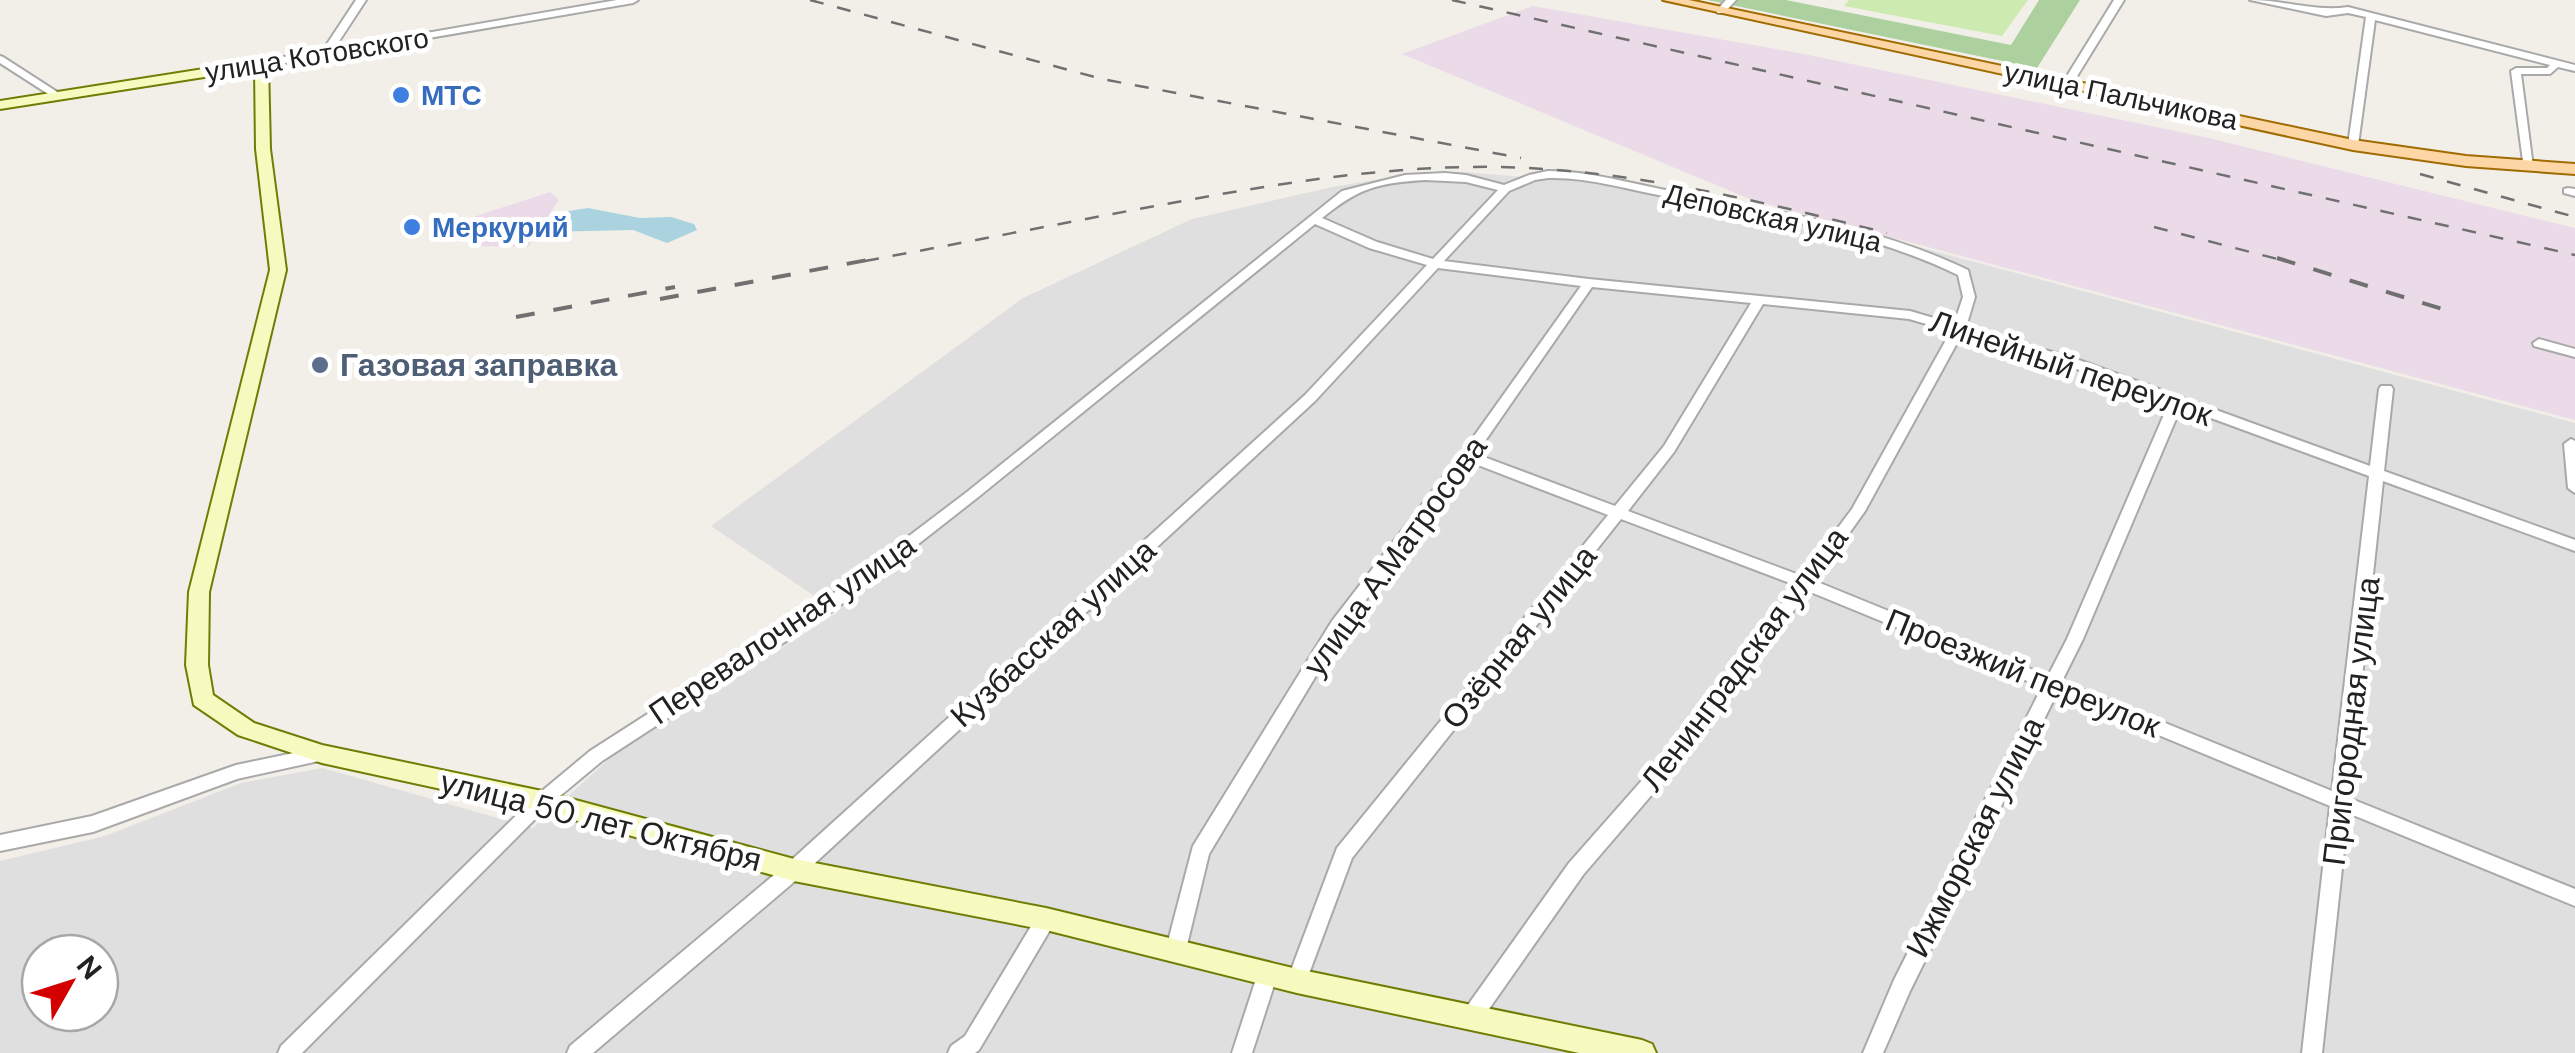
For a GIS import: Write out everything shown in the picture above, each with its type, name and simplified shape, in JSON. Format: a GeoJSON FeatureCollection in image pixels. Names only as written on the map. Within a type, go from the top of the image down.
{"type":"FeatureCollection","features":[{"type":"Feature","properties":{"kind":"main road","name":"улица Пальчикова"},"geometry":{"type":"LineString","coordinates":[[1670,0],[1726,6],[2353,145],[2528,167],[2575,169]]}},
{"type":"Feature","properties":{"kind":"main road","name":"улица Котовского"},"geometry":{"type":"LineString","coordinates":[[0,105],[260,64]]}},
{"type":"Feature","properties":{"kind":"main road","name":"улица 50 лет Октября"},"geometry":{"type":"LineString","coordinates":[[260,64],[263,149],[278,270],[199,592],[197,665],[202,698],[246,729],[322,754],[542,802],[794,870],[1046,919],[1176,948],[1297,982],[1642,1053]]}},
{"type":"Feature","properties":{"kind":"street"},"geometry":{"type":"LineString","coordinates":[[326,55],[361,0]]}},
{"type":"Feature","properties":{"kind":"street","name":"улица Котовского"},"geometry":{"type":"LineString","coordinates":[[260,64],[633,0]]}},
{"type":"Feature","properties":{"kind":"street"},"geometry":{"type":"LineString","coordinates":[[2066,84],[2120,0]]}},
{"type":"Feature","properties":{"kind":"street"},"geometry":{"type":"LineString","coordinates":[[2255,0],[2326,12],[2348,10]]}},
{"type":"Feature","properties":{"kind":"street"},"geometry":{"type":"LineString","coordinates":[[2308,0],[2575,68]]}},
{"type":"Feature","properties":{"kind":"street"},"geometry":{"type":"LineString","coordinates":[[2353,145],[2370,16]]}},
{"type":"Feature","properties":{"kind":"street"},"geometry":{"type":"LineString","coordinates":[[0,59],[60,97]]}},
{"type":"Feature","properties":{"kind":"street"},"geometry":{"type":"LineString","coordinates":[[2528,167],[2516,71],[2550,71],[2556,63]]}},
{"type":"Feature","properties":{"kind":"street","name":"Перевалочная улица"},"geometry":{"type":"LineString","coordinates":[[288,1053],[542,802],[596,756],[828,606],[972,496],[1346,193],[1368,184],[1451,176],[1475,178],[1505,189]]}},
{"type":"Feature","properties":{"kind":"street","name":"Деповская улица"},"geometry":{"type":"LineString","coordinates":[[1505,189],[1534,177],[1578,177],[1756,210],[1934,257],[1964,274]]}},
{"type":"Feature","properties":{"kind":"street","name":"Кузбасская улица"},"geometry":{"type":"LineString","coordinates":[[578,1053],[794,870],[1310,398],[1505,189]]}},
{"type":"Feature","properties":{"kind":"street","name":"Линейный переулок"},"geometry":{"type":"LineString","coordinates":[[1316,220],[1373,245],[1436,264],[1589,284],[1910,315],[2071,362],[2575,546]]}},
{"type":"Feature","properties":{"kind":"street","name":"Ленинградская улица"},"geometry":{"type":"LineString","coordinates":[[1470,1019],[1576,870],[1703,723],[1858,511],[1959,328],[1969,297],[1964,274]]}},
{"type":"Feature","properties":{"kind":"street","name":"улица А.Матросова"},"geometry":{"type":"LineString","coordinates":[[1176,948],[1200,852],[1338,625],[1467,456],[1589,284]]}},
{"type":"Feature","properties":{"kind":"street","name":"Озёрная улица"},"geometry":{"type":"LineString","coordinates":[[1297,982],[1344,854],[1669,449],[1758,300]]}},
{"type":"Feature","properties":{"kind":"street"},"geometry":{"type":"LineString","coordinates":[[2540,344],[2575,353]]}},
{"type":"Feature","properties":{"kind":"street","name":"Пригородная улица"},"geometry":{"type":"LineString","coordinates":[[2312,1053],[2386,390]]}},
{"type":"Feature","properties":{"kind":"street","name":"Ижморская улица"},"geometry":{"type":"LineString","coordinates":[[1873,1053],[1901,987],[2052,685],[2176,403]]}},
{"type":"Feature","properties":{"kind":"street"},"geometry":{"type":"LineString","coordinates":[[2572,444],[2575,488]]}},
{"type":"Feature","properties":{"kind":"street","name":"Проезжий переулок"},"geometry":{"type":"LineString","coordinates":[[1467,456],[1620,510],[1805,583],[2575,898]]}},
{"type":"Feature","properties":{"kind":"street"},"geometry":{"type":"LineString","coordinates":[[0,843],[93,824],[236,772],[322,754]]}},
{"type":"Feature","properties":{"kind":"street"},"geometry":{"type":"LineString","coordinates":[[958,1053],[972,1043],[1046,919]]}},
{"type":"Feature","properties":{"kind":"street"},"geometry":{"type":"LineString","coordinates":[[1242,1053],[1268,973]]}},
{"type":"Feature","properties":{"kind":"shaded area"},"geometry":{"type":"Polygon","coordinates":[[[1533,6],[1799,53],[2209,138],[2575,228],[2575,420],[1752,200],[1402,54],[1533,6]]]}},
{"type":"Feature","properties":{"kind":"shaded area"},"geometry":{"type":"Polygon","coordinates":[[[1464,172],[1680,190],[1781,210],[2575,423],[2575,1053],[0,1053],[0,861],[105,836],[241,783],[323,768],[533,828],[612,756],[838,612],[711,526],[1023,298],[1192,219],[1332,187],[1464,172]]]}},
{"type":"Feature","properties":{"kind":"shaded area"},"geometry":{"type":"Polygon","coordinates":[[[550,192],[559,200],[528,247],[480,246],[467,232],[454,236],[449,225],[550,192]]]}},
{"type":"Feature","properties":{"kind":"green space"},"geometry":{"type":"Polygon","coordinates":[[[1707,0],[1786,0],[2011,45],[2039,0],[2080,0],[2037,68],[1707,0]]]}},
{"type":"Feature","properties":{"kind":"green space"},"geometry":{"type":"Polygon","coordinates":[[[1849,0],[2028,0],[2002,36],[1844,6],[1849,0]]]}},
{"type":"Feature","properties":{"kind":"water"},"geometry":{"type":"Polygon","coordinates":[[[588,208],[640,218],[671,217],[694,224],[697,230],[667,243],[633,230],[544,232],[555,213],[588,208]]]}},
{"type":"Feature","properties":{"kind":"railway"},"geometry":{"type":"LineString","coordinates":[[810,0],[1102,79],[1521,158]]}},
{"type":"Feature","properties":{"kind":"railway"},"geometry":{"type":"LineString","coordinates":[[1452,0],[2575,255]]}},
{"type":"Feature","properties":{"kind":"railway"},"geometry":{"type":"LineString","coordinates":[[865,261],[1284,184],[1457,167],[1549,169],[1647,181],[1887,233]]}},
{"type":"Feature","properties":{"kind":"railway"},"geometry":{"type":"LineString","coordinates":[[2420,174],[2575,217]]}},
{"type":"Feature","properties":{"kind":"railway"},"geometry":{"type":"LineString","coordinates":[[2154,227],[2285,261]]}},
{"type":"Feature","properties":{"kind":"railway"},"geometry":{"type":"LineString","coordinates":[[660,299],[878,258]]}},
{"type":"Feature","properties":{"kind":"railway"},"geometry":{"type":"LineString","coordinates":[[2277,258],[2452,312]]}},
{"type":"Feature","properties":{"kind":"railway"},"geometry":{"type":"LineString","coordinates":[[516,317],[675,287]]}},
{"type":"Feature","properties":{"kind":"place","name":"МТС"},"geometry":{"type":"Point","coordinates":[401,95]}},
{"type":"Feature","properties":{"kind":"place","name":"Меркурий"},"geometry":{"type":"Point","coordinates":[412,227]}},
{"type":"Feature","properties":{"kind":"place","name":"Газовая заправка"},"geometry":{"type":"Point","coordinates":[320,365]}}]}
